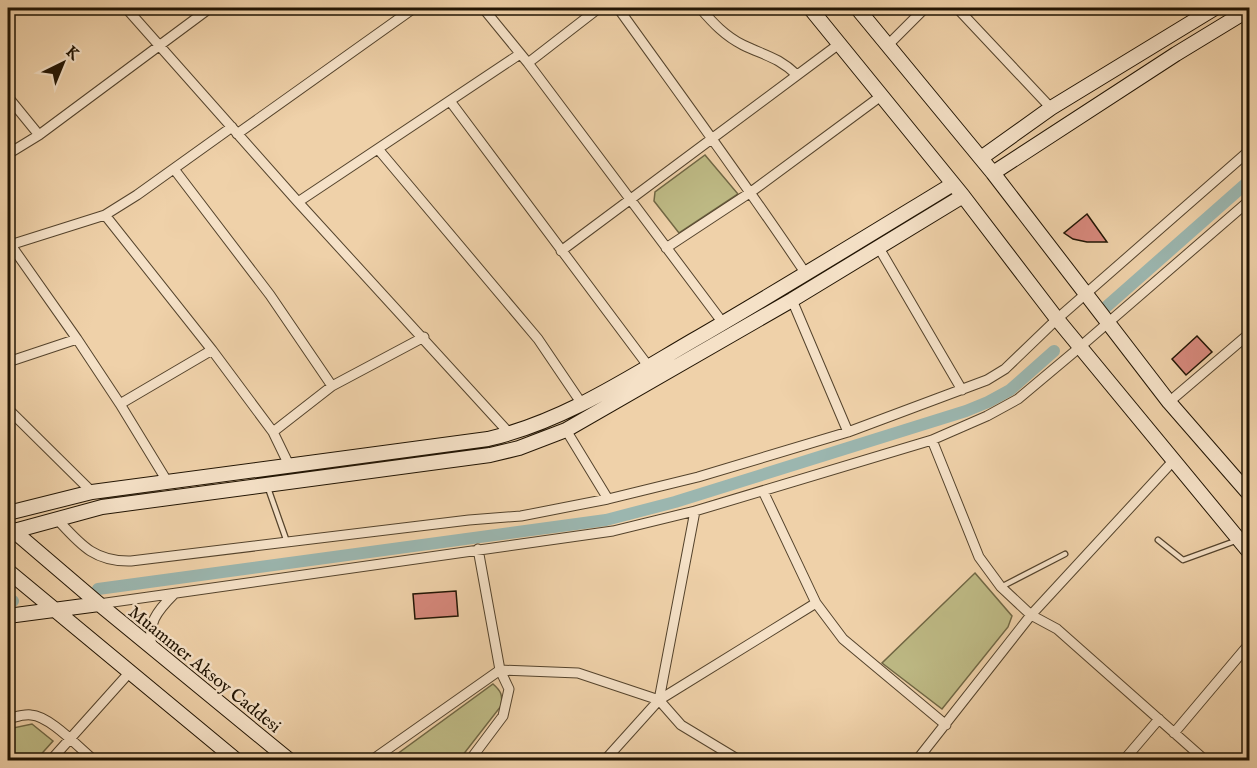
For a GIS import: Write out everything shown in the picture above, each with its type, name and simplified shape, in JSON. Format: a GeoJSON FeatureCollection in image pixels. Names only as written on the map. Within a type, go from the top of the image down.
{"type":"FeatureCollection","features":[{"type":"Feature","properties":{"kind":"street"},"geometry":{"type":"LineString","coordinates":[[126,8],[297,202],[424,337],[510,434]]}},
{"type":"Feature","properties":{"kind":"street"},"geometry":{"type":"LineString","coordinates":[[8,154],[39,135],[210,8]]}},
{"type":"Feature","properties":{"kind":"street"},"geometry":{"type":"LineString","coordinates":[[167,481],[77,339],[9,243],[105,215],[234,131],[414,8]]}},
{"type":"Feature","properties":{"kind":"street"},"geometry":{"type":"LineString","coordinates":[[483,8],[528,63],[723,323]]}},
{"type":"Feature","properties":{"kind":"street"},"geometry":{"type":"LineString","coordinates":[[528,63],[599,8]]}},
{"type":"Feature","properties":{"kind":"street"},"geometry":{"type":"LineString","coordinates":[[618,8],[711,140],[751,192],[806,274]]}},
{"type":"Feature","properties":{"kind":"street"},"geometry":{"type":"LineString","coordinates":[[700,8],[716,28],[742,45],[769,54],[786,64],[797,75]]}},
{"type":"Feature","properties":{"kind":"street"},"geometry":{"type":"LineString","coordinates":[[810,8],[963,196],[1057,320],[1250,553]]}},
{"type":"Feature","properties":{"kind":"street"},"geometry":{"type":"LineString","coordinates":[[857,8],[993,173],[1169,402],[1250,495]]}},
{"type":"Feature","properties":{"kind":"street"},"geometry":{"type":"LineString","coordinates":[[888,45],[925,8]]}},
{"type":"Feature","properties":{"kind":"street"},"geometry":{"type":"LineString","coordinates":[[957,8],[1052,108]]}},
{"type":"Feature","properties":{"kind":"street"},"geometry":{"type":"LineString","coordinates":[[981,158],[1052,108],[1215,8]]}},
{"type":"Feature","properties":{"kind":"street"},"geometry":{"type":"LineString","coordinates":[[993,173],[1176,54],[1250,9]]}},
{"type":"Feature","properties":{"kind":"street"},"geometry":{"type":"LineString","coordinates":[[561,251],[839,44]]}},
{"type":"Feature","properties":{"kind":"street"},"geometry":{"type":"LineString","coordinates":[[297,202],[520,54]]}},
{"type":"Feature","properties":{"kind":"street"},"geometry":{"type":"LineString","coordinates":[[666,248],[751,192],[881,96]]}},
{"type":"Feature","properties":{"kind":"street"},"geometry":{"type":"LineString","coordinates":[[8,97],[39,135]]}},
{"type":"Feature","properties":{"kind":"street"},"geometry":{"type":"LineString","coordinates":[[450,101],[649,367]]}},
{"type":"Feature","properties":{"kind":"street"},"geometry":{"type":"LineString","coordinates":[[378,149],[538,339],[582,404]]}},
{"type":"Feature","properties":{"kind":"street"},"geometry":{"type":"LineString","coordinates":[[57,519],[87,550],[103,558],[121,561],[469,520],[521,516],[608,499],[698,477],[848,432],[987,380],[1005,369],[1057,320],[1250,150]]}},
{"type":"Feature","properties":{"kind":"street"},"geometry":{"type":"LineString","coordinates":[[174,169],[270,295],[332,386]]}},
{"type":"Feature","properties":{"kind":"street"},"geometry":{"type":"LineString","coordinates":[[8,513],[92,492],[488,439],[510,434],[558,416],[649,367],[953,184]]}},
{"type":"Feature","properties":{"kind":"street"},"geometry":{"type":"LineString","coordinates":[[11,528],[102,507],[490,454],[519,448],[566,430],[792,300],[963,196]]}},
{"type":"Feature","properties":{"kind":"street"},"geometry":{"type":"LineString","coordinates":[[8,616],[613,531],[695,512],[932,440],[987,416],[1018,399],[1250,200]]}},
{"type":"Feature","properties":{"kind":"street"},"geometry":{"type":"LineString","coordinates":[[105,215],[212,350],[273,432],[289,465]]}},
{"type":"Feature","properties":{"kind":"street"},"geometry":{"type":"LineString","coordinates":[[879,248],[962,390]]}},
{"type":"Feature","properties":{"kind":"street"},"geometry":{"type":"LineString","coordinates":[[792,300],[848,432]]}},
{"type":"Feature","properties":{"kind":"street"},"geometry":{"type":"LineString","coordinates":[[1169,402],[1249,335]]}},
{"type":"Feature","properties":{"kind":"street"},"geometry":{"type":"LineString","coordinates":[[273,432],[332,386],[424,337]]}},
{"type":"Feature","properties":{"kind":"street"},"geometry":{"type":"LineString","coordinates":[[8,362],[77,339]]}},
{"type":"Feature","properties":{"kind":"street"},"geometry":{"type":"LineString","coordinates":[[120,404],[212,350]]}},
{"type":"Feature","properties":{"kind":"street"},"geometry":{"type":"LineString","coordinates":[[8,409],[92,492]]}},
{"type":"Feature","properties":{"kind":"street"},"geometry":{"type":"LineString","coordinates":[[566,430],[608,499]]}},
{"type":"Feature","properties":{"kind":"street"},"geometry":{"type":"LineString","coordinates":[[932,440],[979,557],[1001,587],[1031,615],[1057,629],[1205,760]]}},
{"type":"Feature","properties":{"kind":"street"},"geometry":{"type":"LineString","coordinates":[[917,760],[1031,615],[1174,460]]}},
{"type":"Feature","properties":{"kind":"street"},"geometry":{"type":"LineString","coordinates":[[763,491],[816,603],[843,639],[946,724]]}},
{"type":"Feature","properties":{"kind":"street"},"geometry":{"type":"LineString","coordinates":[[659,700],[695,512]]}},
{"type":"Feature","properties":{"kind":"street","name":"Muammer Aksoy Caddesi"},"geometry":{"type":"LineString","coordinates":[[11,528],[99,604],[289,760]]}},
{"type":"Feature","properties":{"kind":"street"},"geometry":{"type":"LineString","coordinates":[[470,760],[503,716],[509,689],[500,670],[478,549]]}},
{"type":"Feature","properties":{"kind":"street"},"geometry":{"type":"LineString","coordinates":[[8,571],[52,610],[236,760]]}},
{"type":"Feature","properties":{"kind":"street"},"geometry":{"type":"LineString","coordinates":[[153,649],[150,633],[153,620],[174,594]]}},
{"type":"Feature","properties":{"kind":"street"},"geometry":{"type":"LineString","coordinates":[[605,760],[659,700],[816,603]]}},
{"type":"Feature","properties":{"kind":"street"},"geometry":{"type":"LineString","coordinates":[[1174,733],[1250,643]]}},
{"type":"Feature","properties":{"kind":"street"},"geometry":{"type":"LineString","coordinates":[[372,760],[500,670],[578,673],[659,700],[681,725],[739,760]]}},
{"type":"Feature","properties":{"kind":"street"},"geometry":{"type":"LineString","coordinates":[[51,760],[71,741],[129,673]]}},
{"type":"Feature","properties":{"kind":"street"},"geometry":{"type":"LineString","coordinates":[[8,719],[22,715],[34,715],[49,722],[94,760]]}},
{"type":"Feature","properties":{"kind":"street"},"geometry":{"type":"LineString","coordinates":[[1124,760],[1159,719]]}},
{"type":"Feature","properties":{"kind":"lane"},"geometry":{"type":"LineString","coordinates":[[267,485],[287,542]]}},
{"type":"Feature","properties":{"kind":"lane"},"geometry":{"type":"LineString","coordinates":[[1158,540],[1183,560],[1239,540]]}},
{"type":"Feature","properties":{"kind":"lane"},"geometry":{"type":"LineString","coordinates":[[1001,587],[1065,554]]}},
{"type":"Feature","properties":{"kind":"shaded area"},"geometry":{"type":"Polygon","coordinates":[[[705,155],[738,194],[679,233],[654,201],[655,192],[705,155]]]}},
{"type":"Feature","properties":{"kind":"shaded area"},"geometry":{"type":"Polygon","coordinates":[[[975,573],[1012,616],[1008,627],[942,709],[882,663],[975,573]]]}},
{"type":"Feature","properties":{"kind":"shaded area"},"geometry":{"type":"Polygon","coordinates":[[[493,684],[501,694],[501,706],[459,760],[389,760],[493,684]]]}},
{"type":"Feature","properties":{"kind":"shaded area"},"geometry":{"type":"Polygon","coordinates":[[[32,724],[53,741],[36,760],[8,760],[8,729],[32,724]]]}},
{"type":"Feature","properties":{"kind":"building"},"geometry":{"type":"Polygon","coordinates":[[[1087,214],[1107,242],[1087,242],[1073,239],[1064,233],[1087,214]]]}},
{"type":"Feature","properties":{"kind":"building"},"geometry":{"type":"Polygon","coordinates":[[[1197,336],[1212,352],[1186,375],[1172,359],[1197,336]]]}},
{"type":"Feature","properties":{"kind":"building"},"geometry":{"type":"Polygon","coordinates":[[[456,591],[458,616],[415,619],[413,594],[456,591]]]}},
{"type":"Feature","properties":{"kind":"waterway"},"geometry":{"type":"LineString","coordinates":[[1106,307],[1250,180]]}},
{"type":"Feature","properties":{"kind":"waterway"},"geometry":{"type":"LineString","coordinates":[[98,589],[606,520],[675,502],[966,411],[1010,390],[1054,351]]}},
{"type":"Feature","properties":{"kind":"waterway"},"geometry":{"type":"LineString","coordinates":[[8,602],[13,601]]}}]}
